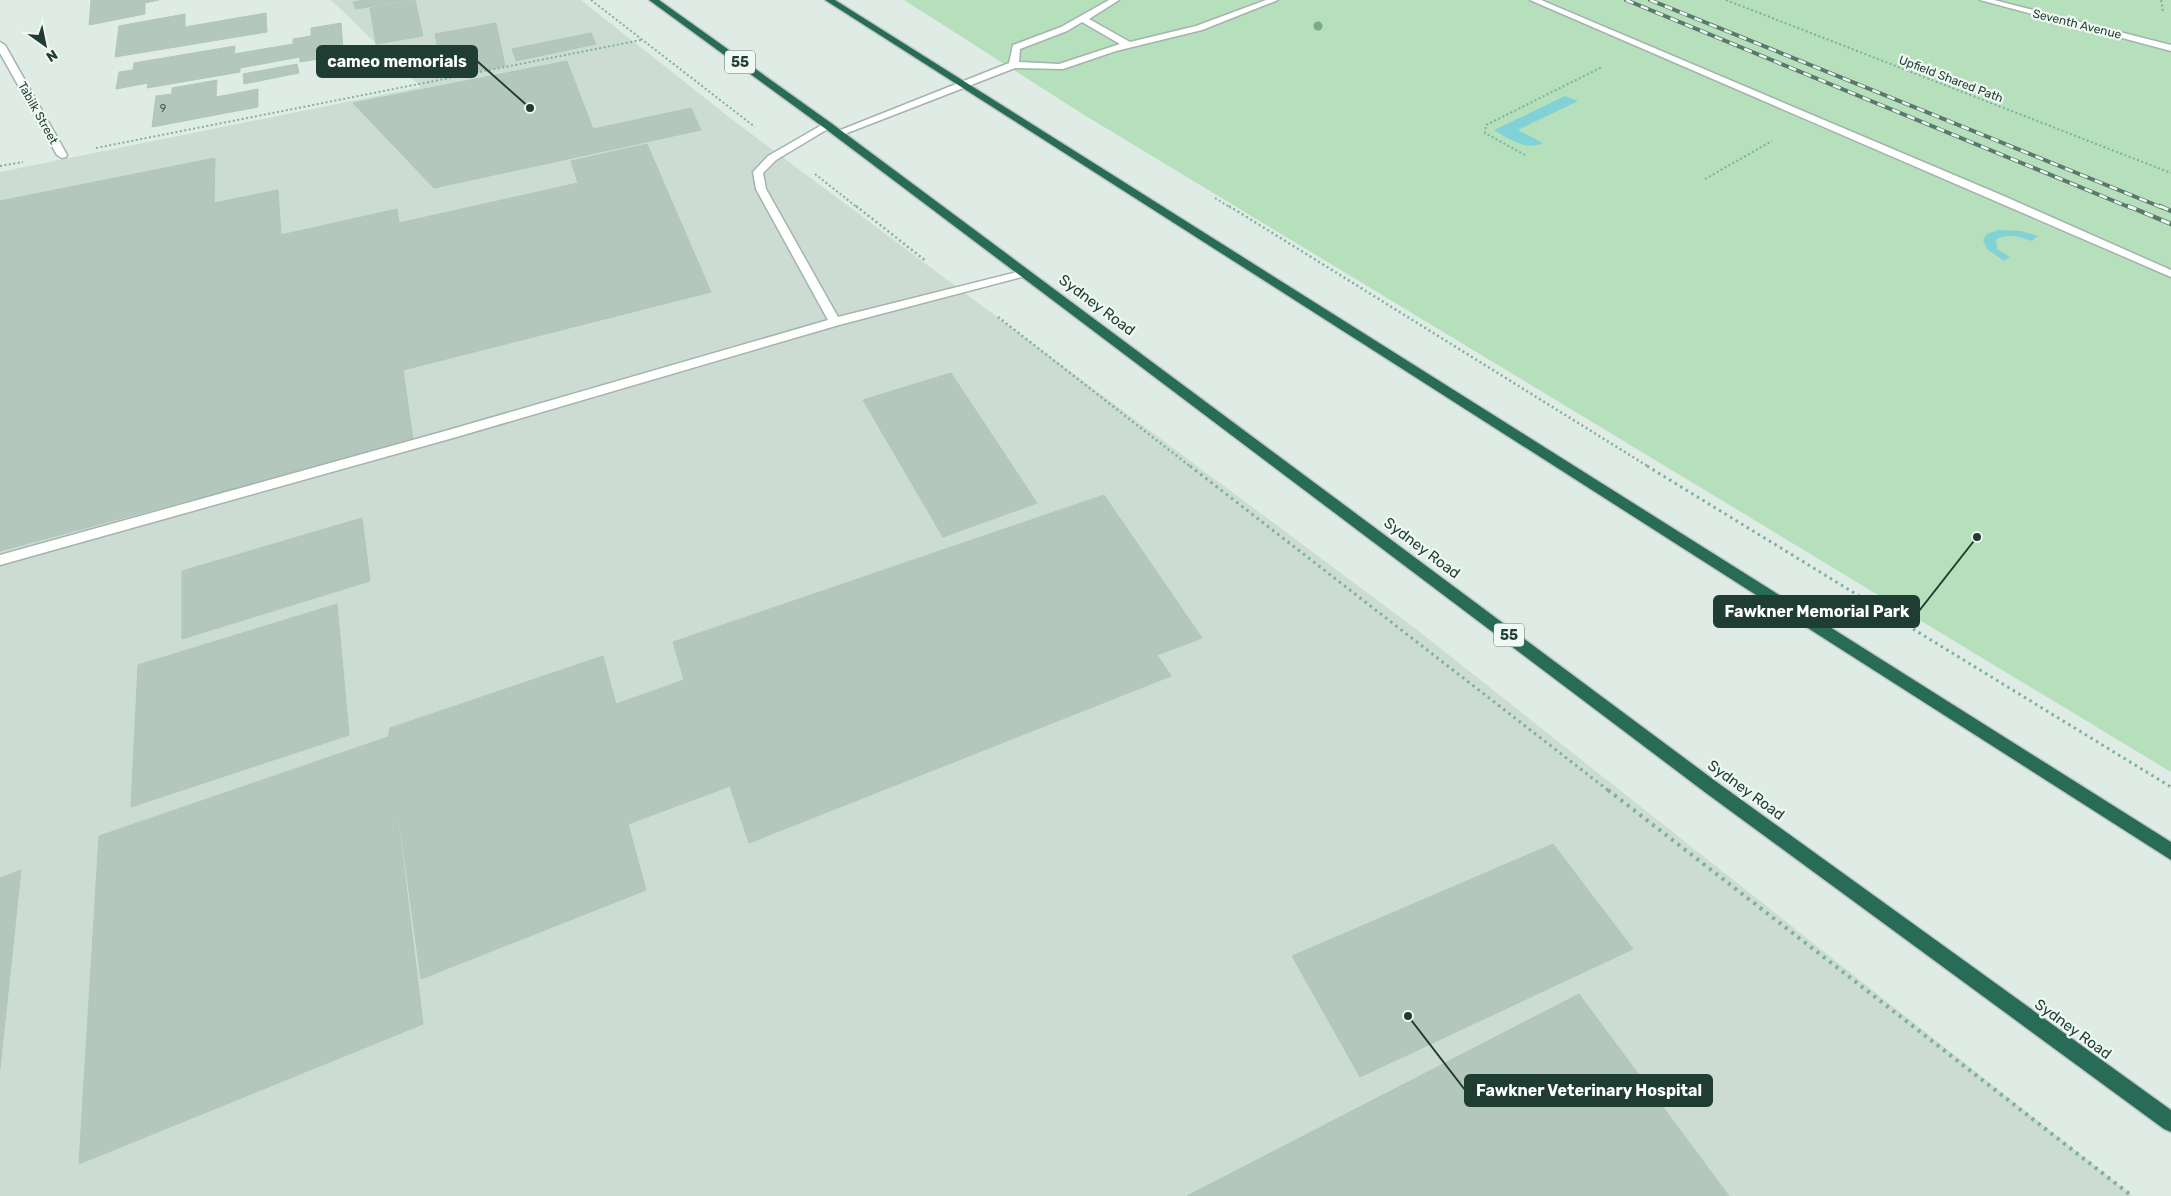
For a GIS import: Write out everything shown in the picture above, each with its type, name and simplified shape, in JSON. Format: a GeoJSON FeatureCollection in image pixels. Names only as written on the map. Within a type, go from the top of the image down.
{"type":"FeatureCollection","features":[{"type":"Feature","properties":{"kind":"highway","name":"Sydney Road"},"geometry":{"type":"LineString","coordinates":[[653,0],[832,129],[1712,788],[2171,1122]]}},
{"type":"Feature","properties":{"kind":"highway"},"geometry":{"type":"LineString","coordinates":[[829,0],[2171,852]]}},
{"type":"Feature","properties":{"kind":"street"},"geometry":{"type":"LineString","coordinates":[[1014,65],[1016,47],[1064,29],[1115,0]]}},
{"type":"Feature","properties":{"kind":"street"},"geometry":{"type":"LineString","coordinates":[[835,322],[761,189],[758,172],[772,158],[832,129],[963,85],[1014,65],[1060,67],[1128,45],[1199,28],[1274,0]]}},
{"type":"Feature","properties":{"kind":"street"},"geometry":{"type":"LineString","coordinates":[[1534,0],[1645,46],[2171,274]]}},
{"type":"Feature","properties":{"kind":"street","name":"Seventh Avenue"},"geometry":{"type":"LineString","coordinates":[[1984,0],[2171,48]]}},
{"type":"Feature","properties":{"kind":"street"},"geometry":{"type":"LineString","coordinates":[[1081,18],[1128,45]]}},
{"type":"Feature","properties":{"kind":"street","name":"Tabilk Street"},"geometry":{"type":"LineString","coordinates":[[0,45],[62,154]]}},
{"type":"Feature","properties":{"kind":"street"},"geometry":{"type":"LineString","coordinates":[[0,560],[448,435],[835,322],[1025,273]]}},
{"type":"Feature","properties":{"kind":"path"},"geometry":{"type":"LineString","coordinates":[[591,0],[2132,1196]]}},
{"type":"Feature","properties":{"kind":"path","name":"Upfield Shared Path"},"geometry":{"type":"LineString","coordinates":[[1726,0],[2171,173]]}},
{"type":"Feature","properties":{"kind":"path"},"geometry":{"type":"LineString","coordinates":[[0,166],[642,40]]}},
{"type":"Feature","properties":{"kind":"path"},"geometry":{"type":"LineString","coordinates":[[1525,155],[1485,133],[1486,125],[1645,46]]}},
{"type":"Feature","properties":{"kind":"path"},"geometry":{"type":"LineString","coordinates":[[1705,179],[1812,118]]}},
{"type":"Feature","properties":{"kind":"path"},"geometry":{"type":"LineString","coordinates":[[1211,196],[1874,606],[2171,786]]}},
{"type":"Feature","properties":{"kind":"shaded area"},"geometry":{"type":"Polygon","coordinates":[[[331,0],[581,0],[734,121],[1416,629],[2133,1196],[0,1196],[0,172],[421,87],[331,0]]]}},
{"type":"Feature","properties":{"kind":"green space"},"geometry":{"type":"Polygon","coordinates":[[[904,0],[2171,0],[2171,772],[1081,113],[904,0]]]}},
{"type":"Feature","properties":{"kind":"water"},"geometry":{"type":"Polygon","coordinates":[[[1565,96],[1578,101],[1518,130],[1543,143],[1530,146],[1524,145],[1494,130],[1565,96]]]}},
{"type":"Feature","properties":{"kind":"water"},"geometry":{"type":"Polygon","coordinates":[[[1998,230],[2021,231],[2038,236],[2032,241],[2009,236],[1996,240],[1997,249],[2010,257],[2004,261],[1987,249],[1983,240],[1987,234],[1998,230]]]}},
{"type":"Feature","properties":{"kind":"building"},"geometry":{"type":"Polygon","coordinates":[[[91,0],[159,0],[145,3],[145,14],[89,25],[91,0]]]}},
{"type":"Feature","properties":{"kind":"building"},"geometry":{"type":"Polygon","coordinates":[[[364,0],[408,0],[356,9],[353,2],[364,0]]]}},
{"type":"Feature","properties":{"kind":"building"},"geometry":{"type":"Polygon","coordinates":[[[415,0],[423,36],[376,44],[370,8],[415,0]]]}},
{"type":"Feature","properties":{"kind":"building"},"geometry":{"type":"Polygon","coordinates":[[[266,13],[267,32],[115,57],[119,26],[185,14],[185,27],[266,13]]]}},
{"type":"Feature","properties":{"kind":"building"},"geometry":{"type":"Polygon","coordinates":[[[341,23],[343,49],[330,52],[331,57],[300,62],[300,57],[240,68],[240,72],[147,88],[148,83],[116,89],[119,72],[133,70],[134,63],[235,46],[234,54],[293,44],[293,39],[311,36],[311,28],[341,23]]]}},
{"type":"Feature","properties":{"kind":"building"},"geometry":{"type":"Polygon","coordinates":[[[496,23],[505,66],[444,78],[435,34],[496,23]]]}},
{"type":"Feature","properties":{"kind":"building"},"geometry":{"type":"Polygon","coordinates":[[[591,33],[596,44],[516,61],[512,49],[591,33]]]}},
{"type":"Feature","properties":{"kind":"building"},"geometry":{"type":"Polygon","coordinates":[[[567,61],[593,129],[691,108],[701,130],[434,188],[353,103],[567,61]]]}},
{"type":"Feature","properties":{"kind":"building"},"geometry":{"type":"Polygon","coordinates":[[[297,64],[299,73],[244,84],[243,74],[297,64]]]}},
{"type":"Feature","properties":{"kind":"building"},"geometry":{"type":"Polygon","coordinates":[[[217,80],[216,97],[258,89],[258,107],[152,127],[156,96],[172,94],[172,88],[217,80]]]}},
{"type":"Feature","properties":{"kind":"building"},"geometry":{"type":"Polygon","coordinates":[[[647,144],[711,292],[403,370],[413,440],[0,551],[0,201],[215,158],[214,203],[278,190],[281,235],[397,209],[399,223],[578,183],[571,161],[647,144]]]}},
{"type":"Feature","properties":{"kind":"building"},"geometry":{"type":"Polygon","coordinates":[[[951,373],[1037,503],[943,537],[863,400],[951,373]]]}},
{"type":"Feature","properties":{"kind":"building"},"geometry":{"type":"Polygon","coordinates":[[[1104,495],[1202,638],[1157,655],[1171,676],[749,843],[730,786],[628,824],[646,890],[421,979],[388,737],[390,728],[603,656],[616,704],[684,680],[673,642],[1104,495]]]}},
{"type":"Feature","properties":{"kind":"building"},"geometry":{"type":"Polygon","coordinates":[[[362,518],[370,581],[182,639],[182,571],[362,518]]]}},
{"type":"Feature","properties":{"kind":"building"},"geometry":{"type":"Polygon","coordinates":[[[337,604],[349,735],[131,807],[138,665],[337,604]]]}},
{"type":"Feature","properties":{"kind":"building"},"geometry":{"type":"Polygon","coordinates":[[[388,737],[423,1024],[79,1164],[99,836],[388,737]]]}},
{"type":"Feature","properties":{"kind":"building"},"geometry":{"type":"Polygon","coordinates":[[[1553,844],[1633,949],[1360,1077],[1292,956],[1553,844]]]}},
{"type":"Feature","properties":{"kind":"building"},"geometry":{"type":"Polygon","coordinates":[[[21,870],[0,1068],[0,878],[21,870]]]}},
{"type":"Feature","properties":{"kind":"building"},"geometry":{"type":"Polygon","coordinates":[[[1579,994],[1729,1196],[1187,1196],[1579,994]]]}},
{"type":"Feature","properties":{"kind":"railway"},"geometry":{"type":"LineString","coordinates":[[1626,0],[2131,208]]}},
{"type":"Feature","properties":{"kind":"railway"},"geometry":{"type":"LineString","coordinates":[[1650,0],[2163,208]]}},
{"type":"Feature","properties":{"kind":"railway"},"geometry":{"type":"LineString","coordinates":[[2128,206],[2171,224]]}},
{"type":"Feature","properties":{"kind":"railway"},"geometry":{"type":"LineString","coordinates":[[2160,206],[2171,211]]}},
{"type":"Feature","properties":{"kind":"place","name":"cameo memorials"},"geometry":{"type":"Point","coordinates":[530,108]}},
{"type":"Feature","properties":{"kind":"place","name":"Fawkner Memorial Park"},"geometry":{"type":"Point","coordinates":[1977,537]}},
{"type":"Feature","properties":{"kind":"place","name":"Fawkner Veterinary Hospital"},"geometry":{"type":"Point","coordinates":[1408,1016]}}]}
